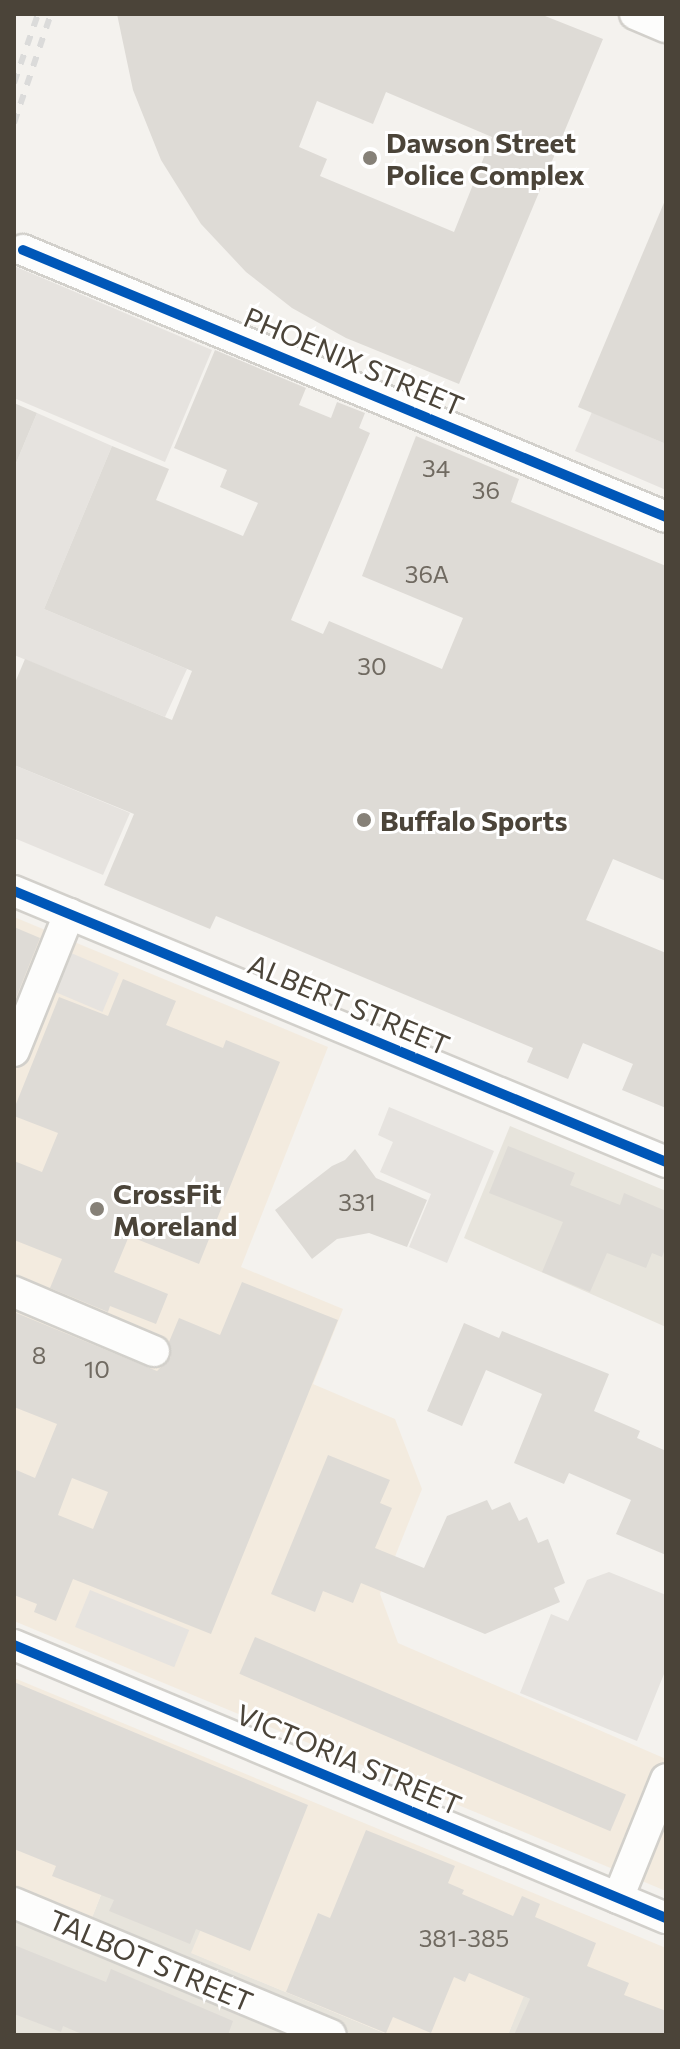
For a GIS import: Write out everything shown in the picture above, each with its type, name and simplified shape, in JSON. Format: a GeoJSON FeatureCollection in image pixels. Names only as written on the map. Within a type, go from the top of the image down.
{"type":"FeatureCollection","features":[{"type":"Feature","properties":{"kind":"street"},"geometry":{"type":"LineString","coordinates":[[635,14],[666,27]]}},
{"type":"Feature","properties":{"kind":"street","name":"PHOENIX STREET"},"geometry":{"type":"LineString","coordinates":[[23,250],[666,517]]}},
{"type":"Feature","properties":{"kind":"street","name":"ALBERT STREET"},"geometry":{"type":"LineString","coordinates":[[14,891],[666,1162]]}},
{"type":"Feature","properties":{"kind":"street"},"geometry":{"type":"LineString","coordinates":[[14,1051],[69,914]]}},
{"type":"Feature","properties":{"kind":"street"},"geometry":{"type":"LineString","coordinates":[[14,1292],[154,1351]]}},
{"type":"Feature","properties":{"kind":"street","name":"VICTORIA STREET"},"geometry":{"type":"LineString","coordinates":[[14,1645],[666,1918]]}},
{"type":"Feature","properties":{"kind":"street"},"geometry":{"type":"LineString","coordinates":[[618,1898],[666,1779]]}},
{"type":"Feature","properties":{"kind":"street","name":"TALBOT STREET"},"geometry":{"type":"LineString","coordinates":[[14,1903],[331,2035]]}},
{"type":"Feature","properties":{"kind":"shaded area"},"geometry":{"type":"Polygon","coordinates":[[[14,266],[212,350],[165,462],[14,398],[14,266]]]}},
{"type":"Feature","properties":{"kind":"shaded area"},"geometry":{"type":"Polygon","coordinates":[[[592,412],[666,444],[666,490],[575,451],[592,412]]]}},
{"type":"Feature","properties":{"kind":"shaded area"},"geometry":{"type":"Polygon","coordinates":[[[37,413],[112,446],[44,609],[187,669],[165,717],[14,655],[14,468],[37,413]]]}},
{"type":"Feature","properties":{"kind":"shaded area"},"geometry":{"type":"Polygon","coordinates":[[[14,765],[130,813],[103,875],[14,838],[14,765]]]}},
{"type":"Feature","properties":{"kind":"shaded area"},"geometry":{"type":"Polygon","coordinates":[[[14,917],[328,1047],[241,1267],[343,1309],[313,1384],[395,1419],[422,1489],[380,1594],[398,1643],[666,1759],[666,1891],[14,1621],[14,917]]]}},
{"type":"Feature","properties":{"kind":"shaded area"},"geometry":{"type":"Polygon","coordinates":[[[71,953],[119,973],[102,1012],[55,992],[71,953]]]}},
{"type":"Feature","properties":{"kind":"shaded area"},"geometry":{"type":"Polygon","coordinates":[[[389,1107],[494,1151],[447,1263],[409,1247],[431,1194],[380,1172],[393,1142],[378,1135],[389,1107]]]}},
{"type":"Feature","properties":{"kind":"shaded area"},"geometry":{"type":"Polygon","coordinates":[[[510,1126],[666,1191],[666,1327],[464,1238],[510,1126]]]}},
{"type":"Feature","properties":{"kind":"shaded area"},"geometry":{"type":"Polygon","coordinates":[[[609,1572],[666,1595],[666,1669],[637,1741],[520,1693],[551,1614],[568,1621],[587,1580],[609,1572]]]}},
{"type":"Feature","properties":{"kind":"shaded area"},"geometry":{"type":"Polygon","coordinates":[[[90,1590],[189,1630],[174,1667],[75,1627],[90,1590]]]}},
{"type":"Feature","properties":{"kind":"shaded area"},"geometry":{"type":"Polygon","coordinates":[[[14,1678],[666,1948],[666,2035],[566,2014],[524,1996],[508,2035],[389,2035],[191,1953],[226,1869],[127,1828],[92,1918],[14,1885],[14,1678]]]}},
{"type":"Feature","properties":{"kind":"shaded area"},"geometry":{"type":"Polygon","coordinates":[[[128,1828],[226,1868],[192,1953],[389,2035],[14,2035],[14,1885],[92,1917],[128,1828]]]}},
{"type":"Feature","properties":{"kind":"shaded area"},"geometry":{"type":"Polygon","coordinates":[[[523,1996],[567,2014],[558,2035],[508,2035],[523,1996]]]}},
{"type":"Feature","properties":{"kind":"building"},"geometry":{"type":"Polygon","coordinates":[[[117,14],[540,14],[603,39],[459,384],[346,338],[292,308],[246,272],[201,224],[161,160],[133,90],[117,14]],[[386,92],[373,124],[317,101],[299,147],[327,159],[320,176],[454,232],[492,137],[386,92]]]}},
{"type":"Feature","properties":{"kind":"building"},"geometry":{"type":"Polygon","coordinates":[[[666,198],[666,444],[578,407],[666,198]]]}},
{"type":"Feature","properties":{"kind":"building"},"geometry":{"type":"Polygon","coordinates":[[[215,350],[306,388],[299,405],[331,418],[337,402],[365,413],[359,428],[370,433],[291,620],[323,634],[329,621],[442,669],[463,618],[362,576],[416,436],[519,479],[511,502],[666,566],[666,881],[613,859],[586,920],[666,953],[666,1108],[622,1090],[633,1064],[583,1043],[568,1079],[527,1062],[533,1048],[216,916],[210,929],[104,885],[134,814],[14,765],[14,685],[25,659],[172,720],[192,671],[44,609],[112,446],[169,469],[156,500],[243,536],[258,503],[220,487],[227,470],[174,448],[215,350]]]}},
{"type":"Feature","properties":{"kind":"building"},"geometry":{"type":"Polygon","coordinates":[[[14,403],[37,413],[14,468],[14,403]]]}},
{"type":"Feature","properties":{"kind":"building"},"geometry":{"type":"Polygon","coordinates":[[[14,927],[40,938],[14,1003],[14,927]]]}},
{"type":"Feature","properties":{"kind":"building"},"geometry":{"type":"Polygon","coordinates":[[[123,979],[176,1001],[166,1025],[223,1048],[226,1040],[280,1062],[199,1264],[129,1236],[114,1272],[168,1294],[156,1324],[110,1306],[108,1312],[50,1288],[62,1259],[14,1240],[14,1161],[42,1172],[58,1133],[14,1116],[14,1109],[59,997],[108,1016],[123,979]]]}},
{"type":"Feature","properties":{"kind":"building"},"geometry":{"type":"Polygon","coordinates":[[[508,1146],[575,1173],[570,1185],[620,1205],[624,1193],[666,1211],[666,1246],[662,1257],[652,1253],[646,1268],[607,1253],[590,1292],[542,1272],[563,1222],[489,1193],[508,1146]]]}},
{"type":"Feature","properties":{"kind":"building"},"geometry":{"type":"Polygon","coordinates":[[[355,1149],[376,1178],[427,1200],[407,1247],[369,1233],[337,1239],[312,1259],[275,1210],[332,1166],[345,1160],[355,1149]]]}},
{"type":"Feature","properties":{"kind":"building"},"geometry":{"type":"Polygon","coordinates":[[[242,1282],[338,1320],[211,1634],[73,1579],[56,1621],[34,1612],[37,1604],[14,1595],[14,1469],[35,1478],[57,1424],[14,1407],[14,1312],[157,1371],[171,1357],[169,1342],[179,1318],[220,1335],[242,1282]],[[72,1478],[58,1515],[93,1529],[108,1492],[72,1478]]]}},
{"type":"Feature","properties":{"kind":"building"},"geometry":{"type":"Polygon","coordinates":[[[464,1323],[499,1338],[502,1331],[609,1374],[594,1411],[640,1431],[637,1438],[666,1451],[666,1555],[616,1534],[631,1500],[569,1473],[564,1484],[514,1463],[542,1394],[486,1370],[462,1426],[427,1411],[464,1323]]]}},
{"type":"Feature","properties":{"kind":"building"},"geometry":{"type":"Polygon","coordinates":[[[328,1455],[390,1480],[380,1503],[392,1508],[375,1548],[424,1568],[447,1516],[487,1500],[492,1510],[510,1502],[519,1521],[527,1517],[538,1543],[548,1539],[565,1583],[554,1588],[560,1602],[485,1634],[361,1583],[353,1603],[323,1591],[315,1612],[271,1594],[328,1455]]]}},
{"type":"Feature","properties":{"kind":"building"},"geometry":{"type":"Polygon","coordinates":[[[255,1637],[626,1794],[610,1831],[239,1674],[255,1637]]]}},
{"type":"Feature","properties":{"kind":"building"},"geometry":{"type":"Polygon","coordinates":[[[14,1682],[308,1805],[250,1951],[196,1929],[190,1944],[109,1911],[114,1900],[52,1876],[56,1866],[14,1849],[14,1682]]]}},
{"type":"Feature","properties":{"kind":"building"},"geometry":{"type":"Polygon","coordinates":[[[366,1830],[455,1866],[448,1883],[464,1890],[462,1894],[513,1916],[522,1896],[540,1904],[535,1917],[596,1943],[587,1966],[629,1983],[624,1995],[666,2011],[666,2035],[514,2035],[530,1999],[469,1973],[465,1982],[454,1977],[431,2033],[393,2017],[386,2033],[286,1992],[318,1913],[330,1918],[366,1830]]]}},
{"type":"Feature","properties":{"kind":"building"},"geometry":{"type":"Polygon","coordinates":[[[14,1945],[106,1982],[111,1969],[233,2021],[228,2035],[84,2035],[63,2026],[61,2032],[14,2014],[14,1945]]]}},
{"type":"Feature","properties":{"kind":"railway"},"geometry":{"type":"LineString","coordinates":[[14,83],[38,14]]}},
{"type":"Feature","properties":{"kind":"railway"},"geometry":{"type":"LineString","coordinates":[[14,123],[51,14]]}},
{"type":"Feature","properties":{"kind":"cycle path"},"geometry":{"type":"LineString","coordinates":[[23,250],[666,517]]}},
{"type":"Feature","properties":{"kind":"cycle path"},"geometry":{"type":"LineString","coordinates":[[14,891],[666,1162]]}},
{"type":"Feature","properties":{"kind":"cycle path"},"geometry":{"type":"LineString","coordinates":[[14,1645],[666,1918]]}},
{"type":"Feature","properties":{"kind":"place","name":"Dawson Street Police Complex"},"geometry":{"type":"Point","coordinates":[370,158]}},
{"type":"Feature","properties":{"kind":"place","name":"Buffalo Sports"},"geometry":{"type":"Point","coordinates":[364,820]}},
{"type":"Feature","properties":{"kind":"place","name":"CrossFit Moreland"},"geometry":{"type":"Point","coordinates":[97,1209]}}]}
